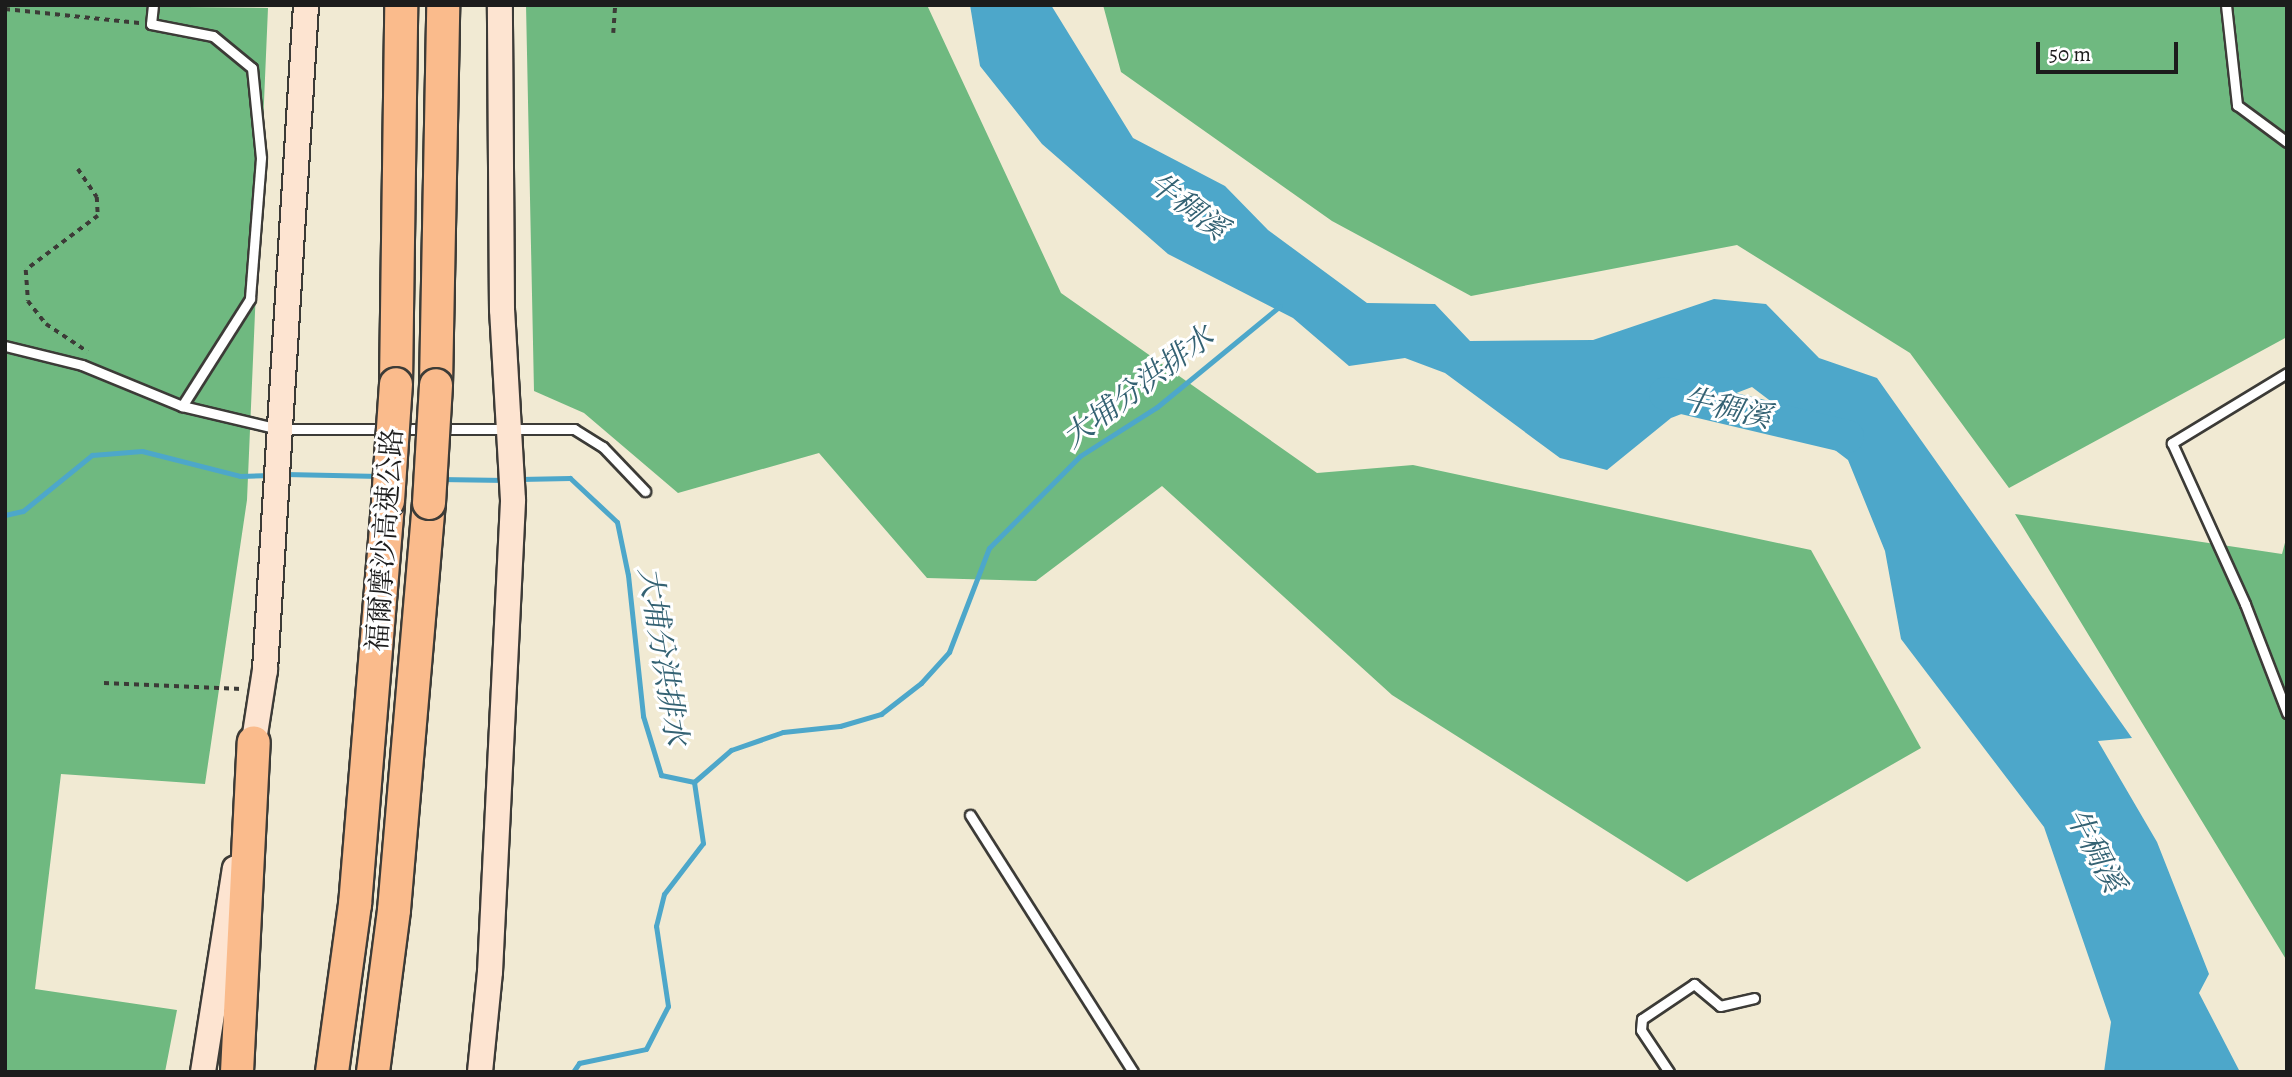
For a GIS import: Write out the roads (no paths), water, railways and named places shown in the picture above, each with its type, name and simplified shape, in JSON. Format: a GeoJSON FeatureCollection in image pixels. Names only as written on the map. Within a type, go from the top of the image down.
{"type":"FeatureCollection","features":[{"type":"Feature","properties":{"kind":"highway","name":"福爾摩沙高速公路"},"geometry":{"type":"LineString","coordinates":[[332,1072],[356,891],[396,384],[401,5]]}},
{"type":"Feature","properties":{"kind":"highway","name":"福爾摩沙高速公路"},"geometry":{"type":"LineString","coordinates":[[373,1072],[394,910],[429,503],[436,385],[443,5]]}},
{"type":"Feature","properties":{"kind":"highway"},"geometry":{"type":"LineString","coordinates":[[237,1072],[254,742]]}},
{"type":"Feature","properties":{"kind":"street"},"geometry":{"type":"LineString","coordinates":[[203,1072],[262,690],[306,5]]}},
{"type":"Feature","properties":{"kind":"street"},"geometry":{"type":"LineString","coordinates":[[481,1072],[490,972],[512,528],[502,310],[499,5]]}},
{"type":"Feature","properties":{"kind":"lane"},"geometry":{"type":"LineString","coordinates":[[153,5],[151,24],[212,36],[253,68],[261,158],[250,299],[182,406]]}},
{"type":"Feature","properties":{"kind":"lane"},"geometry":{"type":"LineString","coordinates":[[2226,5],[2238,105],[2287,142]]}},
{"type":"Feature","properties":{"kind":"lane"},"geometry":{"type":"LineString","coordinates":[[5,346],[82,365],[182,406],[279,429],[509,425],[574,429],[603,447],[645,491]]}},
{"type":"Feature","properties":{"kind":"lane"},"geometry":{"type":"LineString","coordinates":[[2287,373],[2172,443],[2245,604],[2287,713]]}},
{"type":"Feature","properties":{"kind":"lane"},"geometry":{"type":"LineString","coordinates":[[970,815],[1133,1072]]}},
{"type":"Feature","properties":{"kind":"lane"},"geometry":{"type":"LineString","coordinates":[[1669,1072],[1641,1030],[1642,1019],[1694,984],[1720,1006],[1754,998]]}},
{"type":"Feature","properties":{"kind":"water"},"geometry":{"type":"Polygon","coordinates":[[[970,5],[1051,5],[1133,138],[1225,186],[1268,230],[1367,303],[1435,304],[1470,341],[1593,340],[1714,299],[1766,304],[1819,358],[1877,378],[2132,738],[2098,741],[2157,842],[2209,974],[2199,993],[2240,1072],[2104,1072],[2111,1022],[2044,827],[1901,639],[1885,551],[1848,460],[1752,387],[1671,418],[1607,470],[1560,458],[1445,373],[1405,358],[1349,366],[1293,318],[1168,254],[1042,144],[980,66],[970,5]]]}},
{"type":"Feature","properties":{"kind":"waterway","name":"大埔分洪排水"},"geometry":{"type":"LineString","coordinates":[[520,479],[570,478],[617,522],[628,575],[643,716],[661,775],[694,782],[731,750],[783,732],[840,726],[881,714],[921,683],[949,652],[989,548],[1080,456],[1157,407],[1280,306]]}},
{"type":"Feature","properties":{"kind":"waterway","name":"牛稠溪"},"geometry":{"type":"LineString","coordinates":[[1665,393],[1847,436]]}},
{"type":"Feature","properties":{"kind":"waterway","name":"大埔分洪排水"},"geometry":{"type":"LineString","coordinates":[[5,515],[23,511],[92,455],[142,451],[240,476],[272,475]]}},
{"type":"Feature","properties":{"kind":"waterway","name":"大埔分洪排水"},"geometry":{"type":"LineString","coordinates":[[285,474],[380,476]]}},
{"type":"Feature","properties":{"kind":"waterway","name":"大埔分洪排水"},"geometry":{"type":"LineString","coordinates":[[439,479],[506,480]]}},
{"type":"Feature","properties":{"kind":"waterway"},"geometry":{"type":"LineString","coordinates":[[573,1072],[579,1063],[646,1049],[668,1006],[656,926],[664,894],[703,843],[694,782]]}}]}
